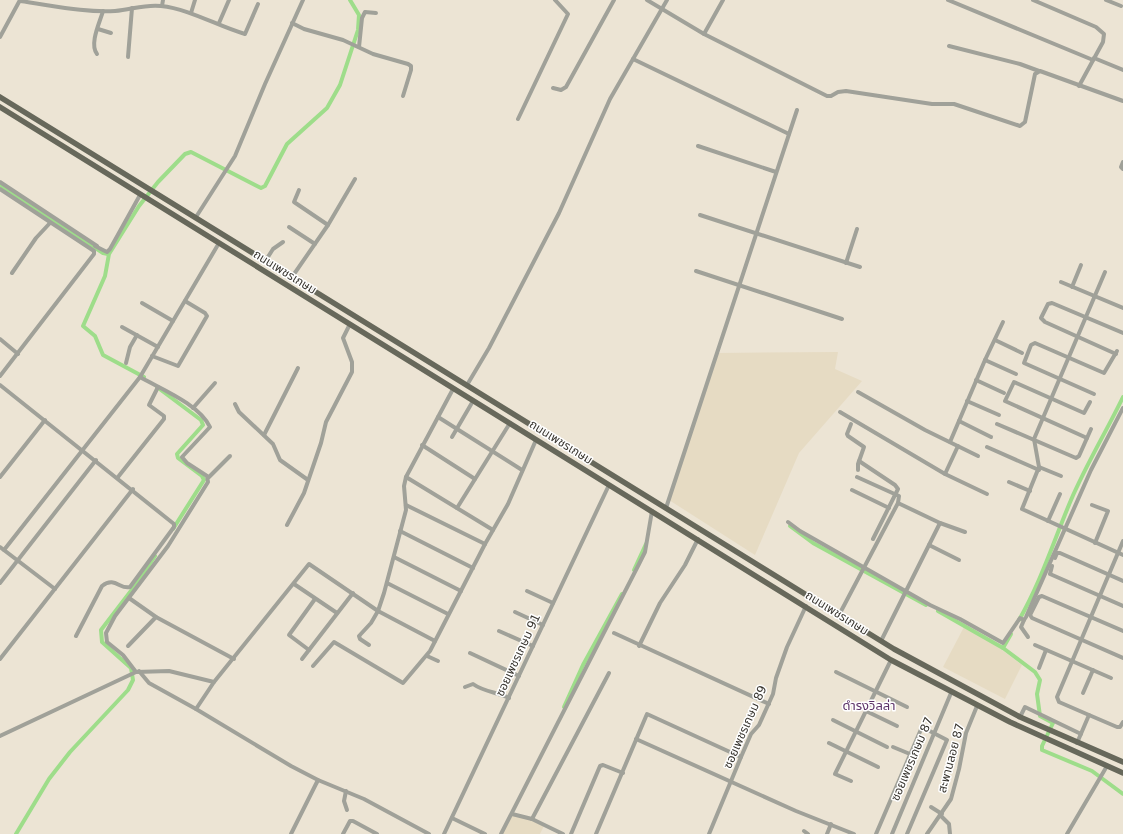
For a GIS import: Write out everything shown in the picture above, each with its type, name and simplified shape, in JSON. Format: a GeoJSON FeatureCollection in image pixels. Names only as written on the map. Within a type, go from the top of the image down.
{"type":"FeatureCollection","features":[{"type":"Feature","properties":{"kind":"main road","name":"ถนนเพชรเกษม"},"geometry":{"type":"LineString","coordinates":[[0,97],[881,641],[970,692],[1050,731],[1123,762]]}},
{"type":"Feature","properties":{"kind":"main road","name":"ถนนเพชรเกษม"},"geometry":{"type":"LineString","coordinates":[[0,107],[891,660],[966,701],[1046,740],[1106,769],[1123,773]]}},
{"type":"Feature","properties":{"kind":"main road"},"geometry":{"type":"LineString","coordinates":[[915,673],[919,663]]}},
{"type":"Feature","properties":{"kind":"main road"},"geometry":{"type":"LineString","coordinates":[[951,693],[955,683]]}},
{"type":"Feature","properties":{"kind":"main road"},"geometry":{"type":"LineString","coordinates":[[966,701],[970,692]]}},
{"type":"Feature","properties":{"kind":"street"},"geometry":{"type":"LineString","coordinates":[[162,6],[163,0]]}},
{"type":"Feature","properties":{"kind":"street"},"geometry":{"type":"LineString","coordinates":[[192,13],[195,0]]}},
{"type":"Feature","properties":{"kind":"street"},"geometry":{"type":"LineString","coordinates":[[219,23],[229,0]]}},
{"type":"Feature","properties":{"kind":"street"},"geometry":{"type":"LineString","coordinates":[[196,217],[235,156],[303,0]]}},
{"type":"Feature","properties":{"kind":"street"},"geometry":{"type":"LineString","coordinates":[[518,119],[568,14],[555,0]]}},
{"type":"Feature","properties":{"kind":"street"},"geometry":{"type":"LineString","coordinates":[[553,88],[561,90],[566,87],[614,0]]}},
{"type":"Feature","properties":{"kind":"street"},"geometry":{"type":"LineString","coordinates":[[647,0],[704,34],[827,96],[846,91],[932,104],[954,104],[1020,126],[1025,122],[1035,74],[1040,71]]}},
{"type":"Feature","properties":{"kind":"street"},"geometry":{"type":"LineString","coordinates":[[467,385],[489,348],[535,259],[593,139],[610,99],[667,0]]}},
{"type":"Feature","properties":{"kind":"street"},"geometry":{"type":"LineString","coordinates":[[704,34],[723,0]]}},
{"type":"Feature","properties":{"kind":"street"},"geometry":{"type":"LineString","coordinates":[[948,0],[1123,70]]}},
{"type":"Feature","properties":{"kind":"street"},"geometry":{"type":"LineString","coordinates":[[1033,0],[1100,30],[1104,38],[1079,86]]}},
{"type":"Feature","properties":{"kind":"street"},"geometry":{"type":"LineString","coordinates":[[1106,0],[1121,6]]}},
{"type":"Feature","properties":{"kind":"street"},"geometry":{"type":"LineString","coordinates":[[0,37],[20,1],[103,11],[162,6],[192,13],[245,34],[258,4]]}},
{"type":"Feature","properties":{"kind":"street"},"geometry":{"type":"LineString","coordinates":[[128,57],[132,8]]}},
{"type":"Feature","properties":{"kind":"street"},"geometry":{"type":"LineString","coordinates":[[97,54],[93,48],[103,11]]}},
{"type":"Feature","properties":{"kind":"street"},"geometry":{"type":"LineString","coordinates":[[358,46],[363,16],[368,11],[376,13]]}},
{"type":"Feature","properties":{"kind":"street"},"geometry":{"type":"LineString","coordinates":[[292,23],[304,29],[352,43],[373,54],[406,62],[411,66],[403,96]]}},
{"type":"Feature","properties":{"kind":"street"},"geometry":{"type":"LineString","coordinates":[[98,29],[111,33]]}},
{"type":"Feature","properties":{"kind":"street"},"geometry":{"type":"LineString","coordinates":[[949,46],[1020,64],[1123,101]]}},
{"type":"Feature","properties":{"kind":"street"},"geometry":{"type":"LineString","coordinates":[[633,59],[789,134]]}},
{"type":"Feature","properties":{"kind":"street"},"geometry":{"type":"LineString","coordinates":[[666,508],[797,110]]}},
{"type":"Feature","properties":{"kind":"street"},"geometry":{"type":"LineString","coordinates":[[698,146],[776,172]]}},
{"type":"Feature","properties":{"kind":"street"},"geometry":{"type":"LineString","coordinates":[[1123,162],[1121,167],[1123,170]]}},
{"type":"Feature","properties":{"kind":"street"},"geometry":{"type":"LineString","coordinates":[[292,277],[328,225],[355,179]]}},
{"type":"Feature","properties":{"kind":"street"},"geometry":{"type":"LineString","coordinates":[[0,182],[106,252],[110,250],[144,197]]}},
{"type":"Feature","properties":{"kind":"street"},"geometry":{"type":"LineString","coordinates":[[0,196],[2,190],[50,223],[89,247],[94,252],[94,257],[0,376]]}},
{"type":"Feature","properties":{"kind":"street"},"geometry":{"type":"LineString","coordinates":[[299,190],[294,202],[328,225]]}},
{"type":"Feature","properties":{"kind":"street"},"geometry":{"type":"LineString","coordinates":[[700,215],[860,267]]}},
{"type":"Feature","properties":{"kind":"street"},"geometry":{"type":"LineString","coordinates":[[12,273],[36,238],[50,223]]}},
{"type":"Feature","properties":{"kind":"street"},"geometry":{"type":"LineString","coordinates":[[290,227],[315,244]]}},
{"type":"Feature","properties":{"kind":"street"},"geometry":{"type":"LineString","coordinates":[[846,263],[857,228]]}},
{"type":"Feature","properties":{"kind":"street"},"geometry":{"type":"LineString","coordinates":[[266,260],[273,249],[283,242]]}},
{"type":"Feature","properties":{"kind":"street"},"geometry":{"type":"LineString","coordinates":[[54,589],[2,549],[141,376],[219,243]]}},
{"type":"Feature","properties":{"kind":"street"},"geometry":{"type":"LineString","coordinates":[[89,247],[96,246]]}},
{"type":"Feature","properties":{"kind":"street"},"geometry":{"type":"LineString","coordinates":[[1072,287],[1081,265]]}},
{"type":"Feature","properties":{"kind":"street"},"geometry":{"type":"LineString","coordinates":[[696,271],[842,319]]}},
{"type":"Feature","properties":{"kind":"street"},"geometry":{"type":"LineString","coordinates":[[1105,272],[1034,439],[1039,468],[1022,509],[1123,554]]}},
{"type":"Feature","properties":{"kind":"street"},"geometry":{"type":"LineString","coordinates":[[1062,282],[1123,308]]}},
{"type":"Feature","properties":{"kind":"street"},"geometry":{"type":"LineString","coordinates":[[152,356],[175,367],[178,366],[207,316],[206,313],[185,301]]}},
{"type":"Feature","properties":{"kind":"street"},"geometry":{"type":"LineString","coordinates":[[142,303],[173,322]]}},
{"type":"Feature","properties":{"kind":"street"},"geometry":{"type":"LineString","coordinates":[[1094,394],[1024,362],[1031,345],[1035,343],[1104,373],[1117,352],[1077,337],[1045,322],[1042,318],[1043,315],[1050,303],[1123,333]]}},
{"type":"Feature","properties":{"kind":"street"},"geometry":{"type":"LineString","coordinates":[[950,442],[967,400],[1003,322]]}},
{"type":"Feature","properties":{"kind":"street"},"geometry":{"type":"LineString","coordinates":[[287,524],[300,503],[322,443],[326,422],[352,372],[352,362],[342,338],[350,324]]}},
{"type":"Feature","properties":{"kind":"street"},"geometry":{"type":"LineString","coordinates":[[122,327],[158,347]]}},
{"type":"Feature","properties":{"kind":"street"},"geometry":{"type":"LineString","coordinates":[[126,363],[130,347],[136,335]]}},
{"type":"Feature","properties":{"kind":"street"},"geometry":{"type":"LineString","coordinates":[[0,339],[18,354]]}},
{"type":"Feature","properties":{"kind":"street"},"geometry":{"type":"LineString","coordinates":[[994,340],[1022,353]]}},
{"type":"Feature","properties":{"kind":"street"},"geometry":{"type":"LineString","coordinates":[[985,360],[1016,374]]}},
{"type":"Feature","properties":{"kind":"street"},"geometry":{"type":"LineString","coordinates":[[264,435],[298,368]]}},
{"type":"Feature","properties":{"kind":"street"},"geometry":{"type":"LineString","coordinates":[[141,376],[193,408],[210,427],[182,457],[183,460],[208,477]]}},
{"type":"Feature","properties":{"kind":"street"},"geometry":{"type":"LineString","coordinates":[[976,380],[1004,393]]}},
{"type":"Feature","properties":{"kind":"street"},"geometry":{"type":"LineString","coordinates":[[1087,438],[1006,403],[1014,382],[1084,413],[1090,402]]}},
{"type":"Feature","properties":{"kind":"street"},"geometry":{"type":"LineString","coordinates":[[193,408],[215,383]]}},
{"type":"Feature","properties":{"kind":"street"},"geometry":{"type":"LineString","coordinates":[[0,385],[118,477],[174,524],[174,527],[155,556],[130,587],[127,588],[114,582],[106,582],[102,586],[76,636]]}},
{"type":"Feature","properties":{"kind":"street"},"geometry":{"type":"LineString","coordinates":[[118,477],[164,418],[149,405],[158,387]]}},
{"type":"Feature","properties":{"kind":"street"},"geometry":{"type":"LineString","coordinates":[[369,644],[360,639],[359,634],[371,623],[378,612],[387,583],[406,505],[404,486],[406,477],[453,388]]}},
{"type":"Feature","properties":{"kind":"street"},"geometry":{"type":"LineString","coordinates":[[858,392],[978,456]]}},
{"type":"Feature","properties":{"kind":"street"},"geometry":{"type":"LineString","coordinates":[[967,400],[999,415]]}},
{"type":"Feature","properties":{"kind":"street"},"geometry":{"type":"LineString","coordinates":[[452,437],[473,401]]}},
{"type":"Feature","properties":{"kind":"street"},"geometry":{"type":"LineString","coordinates":[[235,404],[239,412],[264,435],[275,448],[280,460],[308,480]]}},
{"type":"Feature","properties":{"kind":"street"},"geometry":{"type":"LineString","coordinates":[[788,522],[800,531],[905,593],[972,625],[1002,643],[1022,619],[1091,470],[1123,408]]}},
{"type":"Feature","properties":{"kind":"street"},"geometry":{"type":"LineString","coordinates":[[840,412],[945,474],[987,494]]}},
{"type":"Feature","properties":{"kind":"street"},"geometry":{"type":"LineString","coordinates":[[438,417],[522,470]]}},
{"type":"Feature","properties":{"kind":"street"},"geometry":{"type":"LineString","coordinates":[[0,477],[45,420]]}},
{"type":"Feature","properties":{"kind":"street"},"geometry":{"type":"LineString","coordinates":[[959,421],[991,436]]}},
{"type":"Feature","properties":{"kind":"street"},"geometry":{"type":"LineString","coordinates":[[457,508],[510,423]]}},
{"type":"Feature","properties":{"kind":"street"},"geometry":{"type":"LineString","coordinates":[[851,424],[846,434],[864,447],[859,461],[858,470]]}},
{"type":"Feature","properties":{"kind":"street"},"geometry":{"type":"LineString","coordinates":[[997,424],[1076,458],[1091,429]]}},
{"type":"Feature","properties":{"kind":"street"},"geometry":{"type":"LineString","coordinates":[[313,666],[334,642],[403,683],[427,656],[485,544],[508,504],[536,440]]}},
{"type":"Feature","properties":{"kind":"street"},"geometry":{"type":"LineString","coordinates":[[422,446],[475,478]]}},
{"type":"Feature","properties":{"kind":"street"},"geometry":{"type":"LineString","coordinates":[[945,474],[958,446]]}},
{"type":"Feature","properties":{"kind":"street"},"geometry":{"type":"LineString","coordinates":[[987,447],[1061,476]]}},
{"type":"Feature","properties":{"kind":"street"},"geometry":{"type":"LineString","coordinates":[[230,456],[208,477],[208,482],[168,546],[108,628],[106,640],[123,655],[137,672],[149,683],[318,780],[374,804],[429,834]]}},
{"type":"Feature","properties":{"kind":"street"},"geometry":{"type":"LineString","coordinates":[[0,583],[96,460]]}},
{"type":"Feature","properties":{"kind":"street"},"geometry":{"type":"LineString","coordinates":[[859,461],[897,486],[898,489],[873,539]]}},
{"type":"Feature","properties":{"kind":"street"},"geometry":{"type":"LineString","coordinates":[[406,477],[493,530]]}},
{"type":"Feature","properties":{"kind":"street"},"geometry":{"type":"LineString","coordinates":[[839,615],[900,498],[857,478]]}},
{"type":"Feature","properties":{"kind":"street"},"geometry":{"type":"LineString","coordinates":[[1009,482],[1030,491]]}},
{"type":"Feature","properties":{"kind":"street","name":"ซอยเพชรเกษม 91"},"geometry":{"type":"LineString","coordinates":[[444,834],[609,485]]}},
{"type":"Feature","properties":{"kind":"street"},"geometry":{"type":"LineString","coordinates":[[0,659],[133,489]]}},
{"type":"Feature","properties":{"kind":"street"},"geometry":{"type":"LineString","coordinates":[[852,490],[889,508]]}},
{"type":"Feature","properties":{"kind":"street"},"geometry":{"type":"LineString","coordinates":[[1048,521],[1060,494]]}},
{"type":"Feature","properties":{"kind":"street"},"geometry":{"type":"LineString","coordinates":[[898,504],[940,523],[965,532]]}},
{"type":"Feature","properties":{"kind":"street"},"geometry":{"type":"LineString","coordinates":[[406,505],[485,544]]}},
{"type":"Feature","properties":{"kind":"street"},"geometry":{"type":"LineString","coordinates":[[1092,505],[1108,511],[1095,542]]}},
{"type":"Feature","properties":{"kind":"street"},"geometry":{"type":"LineString","coordinates":[[501,834],[639,564],[646,547],[652,511]]}},
{"type":"Feature","properties":{"kind":"street"},"geometry":{"type":"LineString","coordinates":[[881,641],[940,523]]}},
{"type":"Feature","properties":{"kind":"street"},"geometry":{"type":"LineString","coordinates":[[400,532],[473,568]]}},
{"type":"Feature","properties":{"kind":"street"},"geometry":{"type":"LineString","coordinates":[[640,646],[660,603],[685,565],[698,539]]}},
{"type":"Feature","properties":{"kind":"street"},"geometry":{"type":"LineString","coordinates":[[1123,541],[1071,661],[1057,699],[1117,727],[1120,727],[1123,722]]}},
{"type":"Feature","properties":{"kind":"street"},"geometry":{"type":"LineString","coordinates":[[929,545],[958,560]]}},
{"type":"Feature","properties":{"kind":"street"},"geometry":{"type":"LineString","coordinates":[[1123,581],[1060,553],[1056,554],[1050,574],[1123,606]]}},
{"type":"Feature","properties":{"kind":"street"},"geometry":{"type":"LineString","coordinates":[[394,557],[461,591]]}},
{"type":"Feature","properties":{"kind":"street"},"geometry":{"type":"LineString","coordinates":[[196,709],[214,682],[309,564],[378,612],[435,641]]}},
{"type":"Feature","properties":{"kind":"street"},"geometry":{"type":"LineString","coordinates":[[387,583],[448,614]]}},
{"type":"Feature","properties":{"kind":"street"},"geometry":{"type":"LineString","coordinates":[[294,584],[338,613]]}},
{"type":"Feature","properties":{"kind":"street"},"geometry":{"type":"LineString","coordinates":[[527,591],[553,604]]}},
{"type":"Feature","properties":{"kind":"street"},"geometry":{"type":"LineString","coordinates":[[302,659],[352,593]]}},
{"type":"Feature","properties":{"kind":"street"},"geometry":{"type":"LineString","coordinates":[[1123,631],[1042,596],[1039,597],[1031,612],[1032,618],[1123,658]]}},
{"type":"Feature","properties":{"kind":"street"},"geometry":{"type":"LineString","coordinates":[[129,598],[156,617],[234,658]]}},
{"type":"Feature","properties":{"kind":"street"},"geometry":{"type":"LineString","coordinates":[[309,650],[289,636],[315,599]]}},
{"type":"Feature","properties":{"kind":"street","name":"ซอยเพชรเกษม 89"},"geometry":{"type":"LineString","coordinates":[[709,834],[751,734],[759,725],[769,704],[787,647],[806,606]]}},
{"type":"Feature","properties":{"kind":"street"},"geometry":{"type":"LineString","coordinates":[[515,612],[543,625]]}},
{"type":"Feature","properties":{"kind":"street"},"geometry":{"type":"LineString","coordinates":[[128,646],[156,617]]}},
{"type":"Feature","properties":{"kind":"street"},"geometry":{"type":"LineString","coordinates":[[1022,619],[1021,627],[1028,637]]}},
{"type":"Feature","properties":{"kind":"street"},"geometry":{"type":"LineString","coordinates":[[499,631],[533,646]]}},
{"type":"Feature","properties":{"kind":"street"},"geometry":{"type":"LineString","coordinates":[[614,633],[769,704]]}},
{"type":"Feature","properties":{"kind":"street"},"geometry":{"type":"LineString","coordinates":[[1035,645],[1111,678]]}},
{"type":"Feature","properties":{"kind":"street"},"geometry":{"type":"LineString","coordinates":[[1039,668],[1046,650]]}},
{"type":"Feature","properties":{"kind":"street"},"geometry":{"type":"LineString","coordinates":[[470,653],[519,676]]}},
{"type":"Feature","properties":{"kind":"street"},"geometry":{"type":"LineString","coordinates":[[427,656],[438,661]]}},
{"type":"Feature","properties":{"kind":"street"},"geometry":{"type":"LineString","coordinates":[[851,781],[835,774],[891,660]]}},
{"type":"Feature","properties":{"kind":"street"},"geometry":{"type":"LineString","coordinates":[[1083,693],[1093,670]]}},
{"type":"Feature","properties":{"kind":"street"},"geometry":{"type":"LineString","coordinates":[[0,736],[137,672],[176,672],[214,682]]}},
{"type":"Feature","properties":{"kind":"street"},"geometry":{"type":"LineString","coordinates":[[836,672],[907,707]]}},
{"type":"Feature","properties":{"kind":"street"},"geometry":{"type":"LineString","coordinates":[[532,819],[609,673]]}},
{"type":"Feature","properties":{"kind":"street"},"geometry":{"type":"LineString","coordinates":[[465,687],[473,684],[486,692],[498,693],[509,698]]}},
{"type":"Feature","properties":{"kind":"street","name":"ซอยเพชรเกษม 87"},"geometry":{"type":"LineString","coordinates":[[892,834],[951,693]]}},
{"type":"Feature","properties":{"kind":"street","name":"สะพานลอย 87"},"geometry":{"type":"LineString","coordinates":[[927,834],[942,815],[951,800],[960,769],[966,733],[977,706]]}},
{"type":"Feature","properties":{"kind":"street"},"geometry":{"type":"LineString","coordinates":[[1020,717],[1025,707],[1081,734]]}},
{"type":"Feature","properties":{"kind":"street"},"geometry":{"type":"LineString","coordinates":[[866,711],[897,726]]}},
{"type":"Feature","properties":{"kind":"street"},"geometry":{"type":"LineString","coordinates":[[596,834],[648,714],[741,757]]}},
{"type":"Feature","properties":{"kind":"street"},"geometry":{"type":"LineString","coordinates":[[1077,743],[1089,715]]}},
{"type":"Feature","properties":{"kind":"street"},"geometry":{"type":"LineString","coordinates":[[833,720],[887,747]]}},
{"type":"Feature","properties":{"kind":"street"},"geometry":{"type":"LineString","coordinates":[[876,834],[921,728],[947,740],[907,834]]}},
{"type":"Feature","properties":{"kind":"street"},"geometry":{"type":"LineString","coordinates":[[636,739],[796,811],[854,834]]}},
{"type":"Feature","properties":{"kind":"street"},"geometry":{"type":"LineString","coordinates":[[829,743],[878,767]]}},
{"type":"Feature","properties":{"kind":"street"},"geometry":{"type":"LineString","coordinates":[[893,747],[910,754]]}},
{"type":"Feature","properties":{"kind":"street"},"geometry":{"type":"LineString","coordinates":[[571,834],[600,766],[603,765],[622,773]]}},
{"type":"Feature","properties":{"kind":"street"},"geometry":{"type":"LineString","coordinates":[[1068,834],[1106,769]]}},
{"type":"Feature","properties":{"kind":"street"},"geometry":{"type":"LineString","coordinates":[[291,834],[318,780]]}},
{"type":"Feature","properties":{"kind":"street"},"geometry":{"type":"LineString","coordinates":[[346,791],[344,801],[348,810]]}},
{"type":"Feature","properties":{"kind":"street"},"geometry":{"type":"LineString","coordinates":[[931,807],[942,815],[949,824],[950,834]]}},
{"type":"Feature","properties":{"kind":"street"},"geometry":{"type":"LineString","coordinates":[[512,814],[532,819],[563,834]]}},
{"type":"Feature","properties":{"kind":"street"},"geometry":{"type":"LineString","coordinates":[[452,818],[485,834]]}},
{"type":"Feature","properties":{"kind":"street"},"geometry":{"type":"LineString","coordinates":[[343,834],[350,821],[353,821],[377,834]]}},
{"type":"Feature","properties":{"kind":"street"},"geometry":{"type":"LineString","coordinates":[[827,834],[831,824]]}},
{"type":"Feature","properties":{"kind":"shaded area"},"geometry":{"type":"Polygon","coordinates":[[[838,352],[835,369],[862,381],[799,453],[755,555],[669,500],[716,353],[838,352]]]}},
{"type":"Feature","properties":{"kind":"shaded area"},"geometry":{"type":"Polygon","coordinates":[[[964,627],[994,644],[1022,665],[1005,699],[943,667],[964,627]]]}},
{"type":"Feature","properties":{"kind":"shaded area"},"geometry":{"type":"Polygon","coordinates":[[[513,812],[544,826],[540,834],[501,834],[513,812]]]}},
{"type":"Feature","properties":{"kind":"waterway"},"geometry":{"type":"LineString","coordinates":[[144,377],[103,355],[95,336],[83,326],[105,276],[109,254],[139,206],[158,182],[185,154],[191,152],[261,188],[265,186],[287,144],[327,108],[340,85],[358,30],[359,15],[350,0]]}},
{"type":"Feature","properties":{"kind":"waterway"},"geometry":{"type":"LineString","coordinates":[[0,185],[103,253],[108,254]]}},
{"type":"Feature","properties":{"kind":"waterway"},"geometry":{"type":"LineString","coordinates":[[157,387],[201,420],[203,425],[177,454],[178,458],[202,476],[204,480],[173,529]]}},
{"type":"Feature","properties":{"kind":"waterway"},"geometry":{"type":"LineString","coordinates":[[1019,620],[1041,576],[1077,487],[1123,397]]}},
{"type":"Feature","properties":{"kind":"waterway"},"geometry":{"type":"LineString","coordinates":[[790,526],[813,543],[926,605]]}},
{"type":"Feature","properties":{"kind":"waterway"},"geometry":{"type":"LineString","coordinates":[[634,570],[646,544]]}},
{"type":"Feature","properties":{"kind":"waterway"},"geometry":{"type":"LineString","coordinates":[[16,834],[49,779],[70,752],[128,690],[133,680],[131,668],[102,642],[101,630],[137,583],[155,556]]}},
{"type":"Feature","properties":{"kind":"waterway"},"geometry":{"type":"LineString","coordinates":[[564,707],[583,665],[622,594]]}},
{"type":"Feature","properties":{"kind":"waterway"},"geometry":{"type":"LineString","coordinates":[[938,611],[1003,648],[1035,672],[1040,680],[1037,694],[1040,716],[1053,723],[1042,746],[1042,750],[1092,771],[1123,794]]}},
{"type":"Feature","properties":{"kind":"waterway"},"geometry":{"type":"LineString","coordinates":[[1003,648],[1011,634]]}},
{"type":"Feature","properties":{"kind":"district","name":"ดำรงวิลล่า"},"geometry":{"type":"Point","coordinates":[869,705]}}]}
